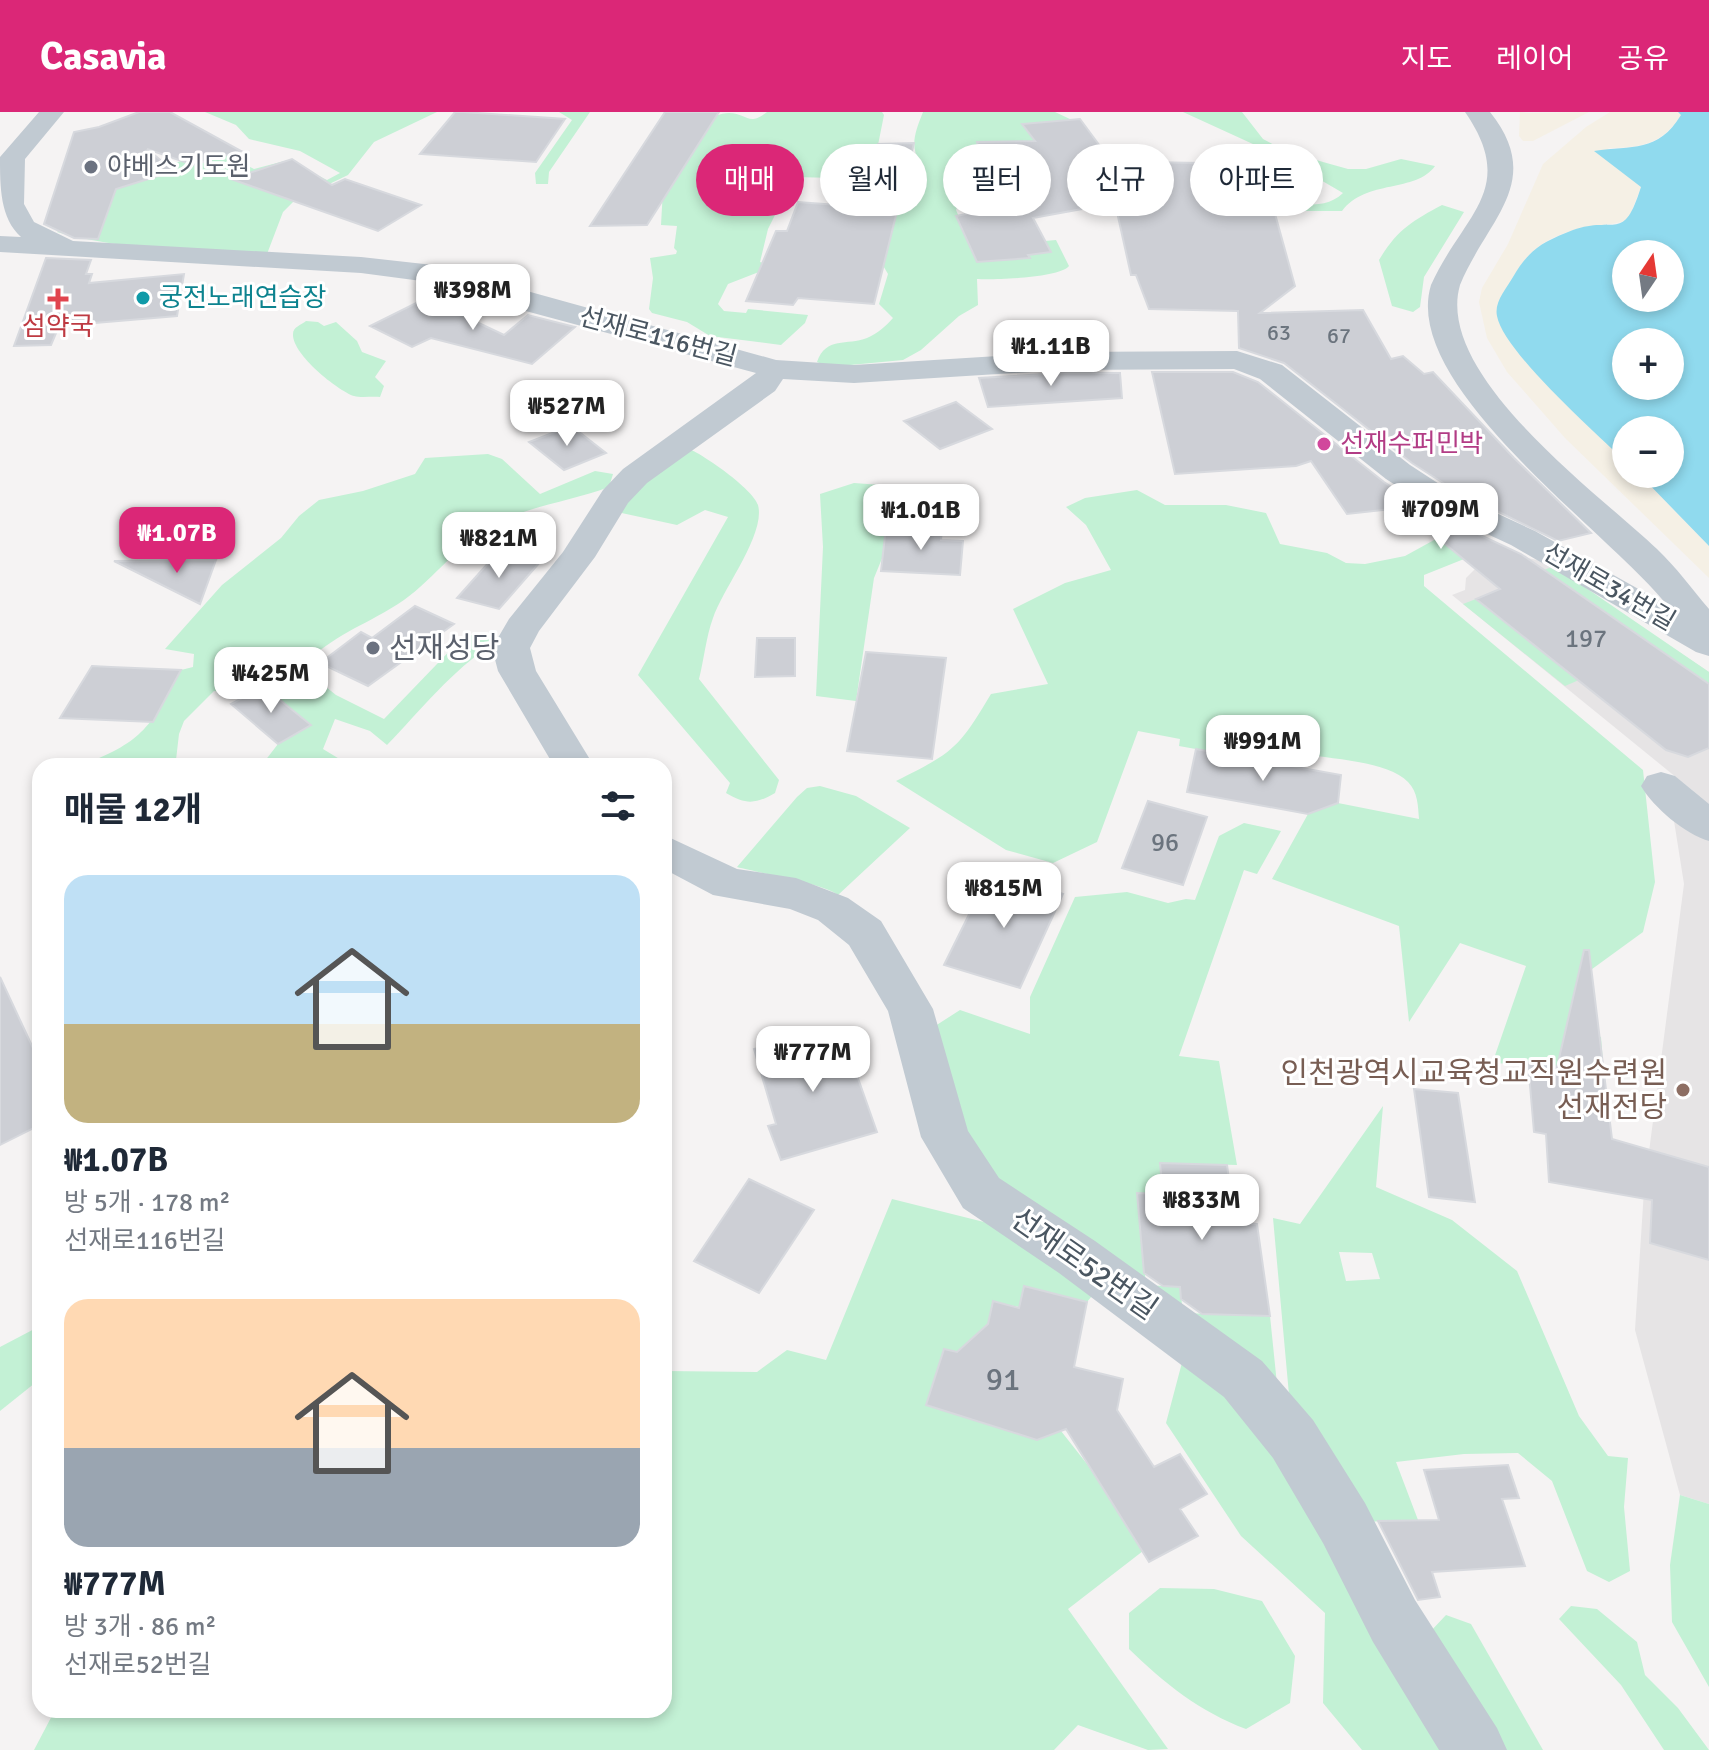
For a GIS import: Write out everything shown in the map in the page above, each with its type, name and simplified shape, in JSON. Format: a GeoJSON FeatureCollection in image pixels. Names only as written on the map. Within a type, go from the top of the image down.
{"type":"FeatureCollection","features":[{"type":"Feature","properties":{"kind":"street"},"geometry":{"type":"LineString","coordinates":[[52,112],[7,166],[11,207],[17,222],[35,235],[91,249]]}},
{"type":"Feature","properties":{"kind":"street"},"geometry":{"type":"LineString","coordinates":[[1477,112],[1502,154],[1500,189],[1442,295],[1442,318],[1448,343],[1467,377],[1494,412],[1601,521],[1639,551],[1709,633]]}},
{"type":"Feature","properties":{"kind":"street","name":"선재로116번길"},"geometry":{"type":"LineString","coordinates":[[0,244],[361,265],[433,274],[506,297],[775,369],[854,374],[1064,361],[1185,359],[1237,360],[1271,372]]}},
{"type":"Feature","properties":{"kind":"street"},"geometry":{"type":"LineString","coordinates":[[0,262],[91,249]]}},
{"type":"Feature","properties":{"kind":"street"},"geometry":{"type":"LineString","coordinates":[[569,758],[517,671],[511,648],[522,627],[577,557],[615,497],[635,476],[764,384],[775,369]]}},
{"type":"Feature","properties":{"kind":"street","name":"선재로34번길"},"geometry":{"type":"LineString","coordinates":[[1271,372],[1398,472],[1441,500],[1523,538],[1594,576],[1709,644]]}},
{"type":"Feature","properties":{"kind":"street"},"geometry":{"type":"LineString","coordinates":[[1594,576],[1639,551]]}},
{"type":"Feature","properties":{"kind":"street"},"geometry":{"type":"LineString","coordinates":[[1661,786],[1709,826]]}},
{"type":"Feature","properties":{"kind":"street","name":"선재로52번길"},"geometry":{"type":"LineString","coordinates":[[672,854],[728,884],[796,894],[833,909],[865,933],[910,1009],[945,1137],[981,1193],[1077,1257],[1243,1379],[1293,1439],[1344,1523],[1394,1621],[1475,1750]]}},
{"type":"Feature","properties":{"kind":"shaded area","name":"인천광역시교육청교직원수련원 선재전당"},"geometry":{"type":"Polygon","coordinates":[[[1523,557],[1542,561],[1709,672],[1709,1504],[1680,1495],[1635,1330],[1644,1190],[1684,884],[1671,802],[1693,791],[1452,595],[1465,590],[1466,578],[1476,568],[1523,557]]]}},
{"type":"Feature","properties":{"kind":"green space"},"geometry":{"type":"Polygon","coordinates":[[[205,112],[437,112],[374,142],[348,175],[294,201],[283,212],[267,254],[135,246],[57,232],[66,225],[106,218],[119,181],[125,178],[132,184],[174,171],[168,165],[218,150],[254,169],[292,159],[246,175],[271,192],[319,176],[327,180],[340,173],[300,151],[249,139],[236,125],[205,112]]]}},
{"type":"Feature","properties":{"kind":"green space"},"geometry":{"type":"Polygon","coordinates":[[[559,112],[590,112],[549,172],[548,184],[536,184],[535,173],[572,120],[559,112]]]}},
{"type":"Feature","properties":{"kind":"green space"},"geometry":{"type":"Polygon","coordinates":[[[767,112],[882,112],[884,115],[878,144],[820,144],[820,178],[804,177],[804,144],[696,144],[696,216],[774,216],[760,262],[774,266],[728,284],[718,304],[724,311],[746,313],[748,309],[808,315],[805,323],[781,345],[710,336],[687,322],[652,313],[649,309],[653,278],[650,258],[676,254],[677,251],[674,248],[677,226],[661,225],[663,189],[670,169],[682,170],[702,119],[729,113],[751,119],[767,112]]]}},
{"type":"Feature","properties":{"kind":"green space"},"geometry":{"type":"Polygon","coordinates":[[[923,112],[1055,112],[1072,120],[1023,124],[1037,144],[1026,141],[943,144],[943,216],[959,216],[1029,257],[1050,252],[1045,241],[1056,240],[1069,266],[1040,276],[977,279],[978,305],[959,316],[921,350],[903,360],[829,367],[817,362],[826,348],[867,338],[893,318],[879,304],[888,274],[881,262],[895,216],[927,216],[927,144],[914,144],[923,112]]]}},
{"type":"Feature","properties":{"kind":"green space"},"geometry":{"type":"Polygon","coordinates":[[[1183,112],[1242,112],[1263,139],[1272,144],[1253,144],[1183,112]]]}},
{"type":"Feature","properties":{"kind":"green space"},"geometry":{"type":"Polygon","coordinates":[[[1401,159],[1435,166],[1416,180],[1364,194],[1342,211],[1323,211],[1323,203],[1343,193],[1323,181],[1323,161],[1348,169],[1366,169],[1401,159]]]}},
{"type":"Feature","properties":{"kind":"green space"},"geometry":{"type":"Polygon","coordinates":[[[1442,205],[1464,212],[1424,277],[1420,307],[1413,312],[1392,306],[1379,260],[1406,227],[1442,205]]]}},
{"type":"Feature","properties":{"kind":"green space"},"geometry":{"type":"Polygon","coordinates":[[[306,321],[324,326],[336,322],[357,341],[362,352],[386,361],[375,377],[384,386],[380,397],[357,397],[346,392],[307,361],[293,334],[306,321]]]}},
{"type":"Feature","properties":{"kind":"green space"},"geometry":{"type":"Polygon","coordinates":[[[687,448],[738,482],[758,505],[756,531],[713,618],[699,679],[779,780],[775,793],[756,801],[739,800],[726,793],[730,783],[638,675],[728,517],[705,510],[677,525],[617,512],[638,482],[687,448]]]}},
{"type":"Feature","properties":{"kind":"green space"},"geometry":{"type":"Polygon","coordinates":[[[488,454],[502,459],[540,494],[595,471],[613,474],[609,487],[516,514],[487,528],[464,545],[410,596],[337,638],[301,667],[336,695],[384,719],[463,637],[486,632],[493,644],[450,678],[387,745],[370,731],[335,719],[323,749],[338,758],[267,758],[278,744],[311,725],[264,686],[236,693],[214,691],[184,721],[176,758],[99,758],[118,749],[142,731],[161,706],[181,670],[193,667],[194,654],[165,649],[222,585],[281,538],[299,516],[319,500],[363,491],[415,474],[425,458],[488,454]]]}},
{"type":"Feature","properties":{"kind":"green space"},"geometry":{"type":"Polygon","coordinates":[[[854,483],[881,485],[907,496],[886,527],[883,556],[874,578],[856,701],[816,696],[823,547],[820,494],[854,483]]]}},
{"type":"Feature","properties":{"kind":"green space"},"geometry":{"type":"Polygon","coordinates":[[[1137,490],[1165,505],[1226,505],[1266,513],[1280,544],[1327,553],[1346,563],[1365,564],[1405,556],[1465,523],[1487,530],[1446,544],[1464,559],[1424,575],[1424,586],[1643,770],[1655,882],[1643,932],[1577,980],[1567,1026],[1601,1037],[1604,1075],[1528,1062],[1492,1064],[1526,966],[1460,943],[1409,1022],[1399,926],[1272,879],[1308,814],[1338,803],[1419,819],[1414,790],[1399,775],[1387,769],[1303,754],[1301,768],[1179,746],[1180,739],[1138,731],[1097,842],[1053,863],[1006,850],[896,781],[931,763],[953,747],[991,694],[1048,684],[1013,609],[1065,583],[1111,570],[1086,525],[1066,507],[1085,498],[1137,490]]]}},
{"type":"Feature","properties":{"kind":"green space"},"geometry":{"type":"Polygon","coordinates":[[[1554,566],[1709,672],[1709,684],[1544,570],[1554,566]]]}},
{"type":"Feature","properties":{"kind":"green space"},"geometry":{"type":"Polygon","coordinates":[[[1476,599],[1579,680],[1565,686],[1463,604],[1476,599]]]}},
{"type":"Feature","properties":{"kind":"green space"},"geometry":{"type":"Polygon","coordinates":[[[820,786],[856,796],[910,828],[838,895],[806,883],[737,867],[797,797],[807,788],[820,786]]]}},
{"type":"Feature","properties":{"kind":"green space"},"geometry":{"type":"Polygon","coordinates":[[[1244,823],[1281,831],[1257,874],[1244,870],[1179,1056],[1219,1061],[1237,1165],[1161,1163],[1163,1194],[1137,1193],[1146,1285],[1180,1287],[1183,1313],[1270,1316],[1278,1394],[1010,1194],[962,1140],[932,1028],[960,1010],[1030,1034],[1030,997],[1075,897],[1127,892],[1168,903],[1195,900],[1219,836],[1244,823]]]}},
{"type":"Feature","properties":{"kind":"green space"},"geometry":{"type":"Polygon","coordinates":[[[1383,1106],[1376,1187],[1452,1220],[1517,1271],[1579,1416],[1608,1456],[1628,1458],[1624,1507],[1630,1571],[1609,1582],[1587,1571],[1552,1481],[1518,1453],[1464,1454],[1396,1462],[1418,1520],[1360,1522],[1293,1439],[1273,1218],[1300,1224],[1383,1106]],[[1339,1252],[1346,1281],[1380,1279],[1372,1253],[1339,1252]]]}},
{"type":"Feature","properties":{"kind":"green space"},"geometry":{"type":"Polygon","coordinates":[[[892,1199],[992,1224],[1096,1291],[1087,1302],[1024,1287],[1019,1307],[993,1302],[984,1339],[1037,1440],[1061,1431],[1087,1464],[1143,1551],[1068,1609],[1168,1749],[1148,1750],[1078,1725],[1054,1750],[34,1750],[51,1718],[672,1718],[672,1371],[757,1372],[787,1350],[826,1360],[892,1199]]]}},
{"type":"Feature","properties":{"kind":"green space"},"geometry":{"type":"Polygon","coordinates":[[[32,1330],[32,1385],[0,1411],[0,1347],[32,1330]]]}},
{"type":"Feature","properties":{"kind":"green space"},"geometry":{"type":"Polygon","coordinates":[[[1184,1355],[1239,1400],[1457,1750],[1362,1750],[1323,1703],[1325,1613],[1241,1536],[1166,1423],[1184,1355]]]}},
{"type":"Feature","properties":{"kind":"green space"},"geometry":{"type":"Polygon","coordinates":[[[1680,1495],[1709,1504],[1709,1687],[1672,1622],[1670,1565],[1680,1495]]]}},
{"type":"Feature","properties":{"kind":"green space"},"geometry":{"type":"Polygon","coordinates":[[[1160,1588],[1214,1589],[1262,1601],[1295,1656],[1290,1703],[1246,1729],[1198,1705],[1156,1673],[1129,1649],[1129,1613],[1160,1588]]]}},
{"type":"Feature","properties":{"kind":"green space"},"geometry":{"type":"Polygon","coordinates":[[[1571,1606],[1597,1609],[1637,1642],[1645,1675],[1678,1708],[1709,1750],[1664,1750],[1621,1685],[1559,1619],[1571,1606]]]}},
{"type":"Feature","properties":{"kind":"green space"},"geometry":{"type":"Polygon","coordinates":[[[1446,1615],[1471,1624],[1543,1750],[1497,1750],[1430,1632],[1446,1615]]]}},
{"type":"Feature","properties":{"kind":"sand"},"geometry":{"type":"Polygon","coordinates":[[[1520,112],[1589,112],[1533,141],[1523,141],[1519,136],[1520,112]]]}},
{"type":"Feature","properties":{"kind":"sand"},"geometry":{"type":"Polygon","coordinates":[[[1610,112],[1678,112],[1681,115],[1666,132],[1650,142],[1608,148],[1641,187],[1628,220],[1584,227],[1561,234],[1537,247],[1521,265],[1498,303],[1612,444],[1612,484],[1565,438],[1507,372],[1487,338],[1479,302],[1482,288],[1508,244],[1543,164],[1586,127],[1610,112]]]}},
{"type":"Feature","properties":{"kind":"sand"},"geometry":{"type":"Polygon","coordinates":[[[1616,488],[1653,488],[1709,546],[1709,578],[1616,488]]]}},
{"type":"Feature","properties":{"kind":"water"},"geometry":{"type":"Polygon","coordinates":[[[1678,112],[1709,112],[1709,546],[1653,488],[1684,488],[1684,416],[1612,416],[1612,449],[1533,370],[1503,331],[1497,316],[1501,296],[1525,259],[1538,247],[1573,230],[1616,224],[1629,216],[1641,187],[1594,151],[1653,142],[1681,115],[1678,112]]]}},
{"type":"Feature","properties":{"kind":"building"},"geometry":{"type":"Polygon","coordinates":[[[139,112],[170,112],[241,151],[193,165],[147,149],[174,171],[116,189],[98,239],[74,238],[44,224],[74,132],[99,127],[139,112]]]}},
{"type":"Feature","properties":{"kind":"building"},"geometry":{"type":"Polygon","coordinates":[[[455,112],[565,119],[536,162],[420,154],[455,112]]]}},
{"type":"Feature","properties":{"kind":"building"},"geometry":{"type":"Polygon","coordinates":[[[665,112],[719,112],[647,225],[590,226],[665,112]]]}},
{"type":"Feature","properties":{"kind":"building"},"geometry":{"type":"Polygon","coordinates":[[[1080,119],[1098,144],[1067,144],[1067,212],[1051,215],[1051,144],[977,144],[1035,141],[1022,124],[1080,119]]]}},
{"type":"Feature","properties":{"kind":"building"},"geometry":{"type":"Polygon","coordinates":[[[292,159],[332,185],[345,179],[421,205],[378,231],[231,179],[292,159]]]}},
{"type":"Feature","properties":{"kind":"building"},"geometry":{"type":"Polygon","coordinates":[[[1174,163],[1190,163],[1190,216],[1276,216],[1295,286],[1260,313],[1363,310],[1391,359],[1403,356],[1424,374],[1433,372],[1514,458],[1591,533],[1558,541],[1454,490],[1412,463],[1284,363],[1239,348],[1238,311],[1149,309],[1136,275],[1131,275],[1118,216],[1174,216],[1174,163]]]}},
{"type":"Feature","properties":{"kind":"building"},"geometry":{"type":"Polygon","coordinates":[[[804,202],[820,204],[820,216],[896,216],[874,304],[798,298],[793,305],[746,301],[776,231],[787,231],[793,216],[804,216],[804,202]]]}},
{"type":"Feature","properties":{"kind":"building"},"geometry":{"type":"Polygon","coordinates":[[[956,216],[1044,216],[1033,218],[1051,252],[1028,255],[1030,258],[977,262],[956,216]]]}},
{"type":"Feature","properties":{"kind":"building"},"geometry":{"type":"Polygon","coordinates":[[[46,258],[91,260],[86,274],[92,274],[89,283],[184,274],[177,316],[59,326],[51,345],[14,346],[46,258]]]}},
{"type":"Feature","properties":{"kind":"building"},"geometry":{"type":"Polygon","coordinates":[[[426,298],[504,335],[528,315],[575,327],[532,364],[431,338],[412,347],[370,326],[426,298]]]}},
{"type":"Feature","properties":{"kind":"building"},"geometry":{"type":"Polygon","coordinates":[[[1152,372],[1233,372],[1258,382],[1384,482],[1427,510],[1521,554],[1709,684],[1709,748],[1688,757],[1666,750],[1476,599],[1500,589],[1401,508],[1347,514],[1311,461],[1296,466],[1175,474],[1152,372]]]}},
{"type":"Feature","properties":{"kind":"building"},"geometry":{"type":"Polygon","coordinates":[[[1120,373],[1122,398],[988,407],[979,378],[1120,373]]]}},
{"type":"Feature","properties":{"kind":"building"},"geometry":{"type":"Polygon","coordinates":[[[956,402],[992,429],[940,449],[904,421],[956,402]]]}},
{"type":"Feature","properties":{"kind":"building"},"geometry":{"type":"Polygon","coordinates":[[[565,428],[574,428],[606,453],[564,470],[529,442],[565,428]]]}},
{"type":"Feature","properties":{"kind":"building"},"geometry":{"type":"Polygon","coordinates":[[[886,527],[942,530],[941,540],[963,541],[960,575],[881,571],[886,527]]]}},
{"type":"Feature","properties":{"kind":"building"},"geometry":{"type":"Polygon","coordinates":[[[499,551],[540,562],[499,609],[457,598],[499,551]]]}},
{"type":"Feature","properties":{"kind":"building"},"geometry":{"type":"Polygon","coordinates":[[[216,560],[200,604],[114,561],[216,560]]]}},
{"type":"Feature","properties":{"kind":"building","name":"선재성당"},"geometry":{"type":"Polygon","coordinates":[[[415,606],[454,624],[368,686],[320,663],[361,632],[372,638],[415,606]]]}},
{"type":"Feature","properties":{"kind":"building"},"geometry":{"type":"Polygon","coordinates":[[[757,638],[795,638],[795,676],[755,677],[757,638]]]}},
{"type":"Feature","properties":{"kind":"building"},"geometry":{"type":"Polygon","coordinates":[[[866,652],[946,658],[932,759],[847,751],[866,652]]]}},
{"type":"Feature","properties":{"kind":"building"},"geometry":{"type":"Polygon","coordinates":[[[92,666],[181,670],[153,722],[60,718],[92,666]]]}},
{"type":"Feature","properties":{"kind":"building"},"geometry":{"type":"Polygon","coordinates":[[[264,686],[311,725],[278,744],[231,704],[264,686]]]}},
{"type":"Feature","properties":{"kind":"building"},"geometry":{"type":"Polygon","coordinates":[[[1196,749],[1341,775],[1338,803],[1308,814],[1187,792],[1196,749]]]}},
{"type":"Feature","properties":{"kind":"building"},"geometry":{"type":"Polygon","coordinates":[[[1148,801],[1207,817],[1183,885],[1122,868],[1148,801]]]}},
{"type":"Feature","properties":{"kind":"building"},"geometry":{"type":"Polygon","coordinates":[[[990,872],[1063,894],[1020,988],[944,965],[990,872]]]}},
{"type":"Feature","properties":{"kind":"building"},"geometry":{"type":"Polygon","coordinates":[[[1584,950],[1589,950],[1612,1139],[1709,1167],[1709,1260],[1650,1243],[1652,1200],[1549,1182],[1546,1134],[1534,1132],[1528,1062],[1557,1067],[1584,950]]]}},
{"type":"Feature","properties":{"kind":"building"},"geometry":{"type":"Polygon","coordinates":[[[0,977],[32,1046],[32,1129],[0,1145],[0,977]]]}},
{"type":"Feature","properties":{"kind":"building"},"geometry":{"type":"Polygon","coordinates":[[[841,1030],[877,1132],[781,1160],[768,1126],[776,1124],[754,1049],[841,1030]]]}},
{"type":"Feature","properties":{"kind":"building"},"geometry":{"type":"Polygon","coordinates":[[[1414,1089],[1458,1093],[1475,1202],[1429,1197],[1414,1089]]]}},
{"type":"Feature","properties":{"kind":"building"},"geometry":{"type":"Polygon","coordinates":[[[1160,1163],[1227,1165],[1235,1223],[1257,1224],[1270,1316],[1202,1314],[1181,1299],[1180,1287],[1163,1286],[1144,1273],[1137,1193],[1163,1194],[1160,1163]]]}},
{"type":"Feature","properties":{"kind":"building"},"geometry":{"type":"Polygon","coordinates":[[[749,1179],[814,1210],[759,1293],[694,1261],[749,1179]]]}},
{"type":"Feature","properties":{"kind":"building"},"geometry":{"type":"Polygon","coordinates":[[[1024,1286],[1087,1302],[1074,1367],[1123,1379],[1117,1410],[1154,1467],[1180,1454],[1207,1494],[1180,1509],[1198,1536],[1149,1562],[1066,1429],[1037,1440],[926,1405],[944,1349],[957,1352],[988,1324],[993,1301],[1019,1308],[1024,1286]]]}},
{"type":"Feature","properties":{"kind":"building"},"geometry":{"type":"Polygon","coordinates":[[[1508,1465],[1519,1498],[1502,1499],[1525,1566],[1432,1572],[1440,1597],[1418,1600],[1378,1521],[1439,1520],[1424,1470],[1508,1465]]]}},
{"type":"Feature","properties":{"kind":"place","name":"야베스기도원"},"geometry":{"type":"Point","coordinates":[91,167]}},
{"type":"Feature","properties":{"kind":"place","name":"궁전노래연습장"},"geometry":{"type":"Point","coordinates":[143,298]}},
{"type":"Feature","properties":{"kind":"place","name":"섬약국"},"geometry":{"type":"Point","coordinates":[58,299]}},
{"type":"Feature","properties":{"kind":"place","name":"선재수퍼민박"},"geometry":{"type":"Point","coordinates":[1324,444]}},
{"type":"Feature","properties":{"kind":"place","name":"선재성당"},"geometry":{"type":"Point","coordinates":[373,648]}},
{"type":"Feature","properties":{"kind":"place","name":"인천광역시교육청교직원수련원 선재전당"},"geometry":{"type":"Point","coordinates":[1683,1090]}}]}
